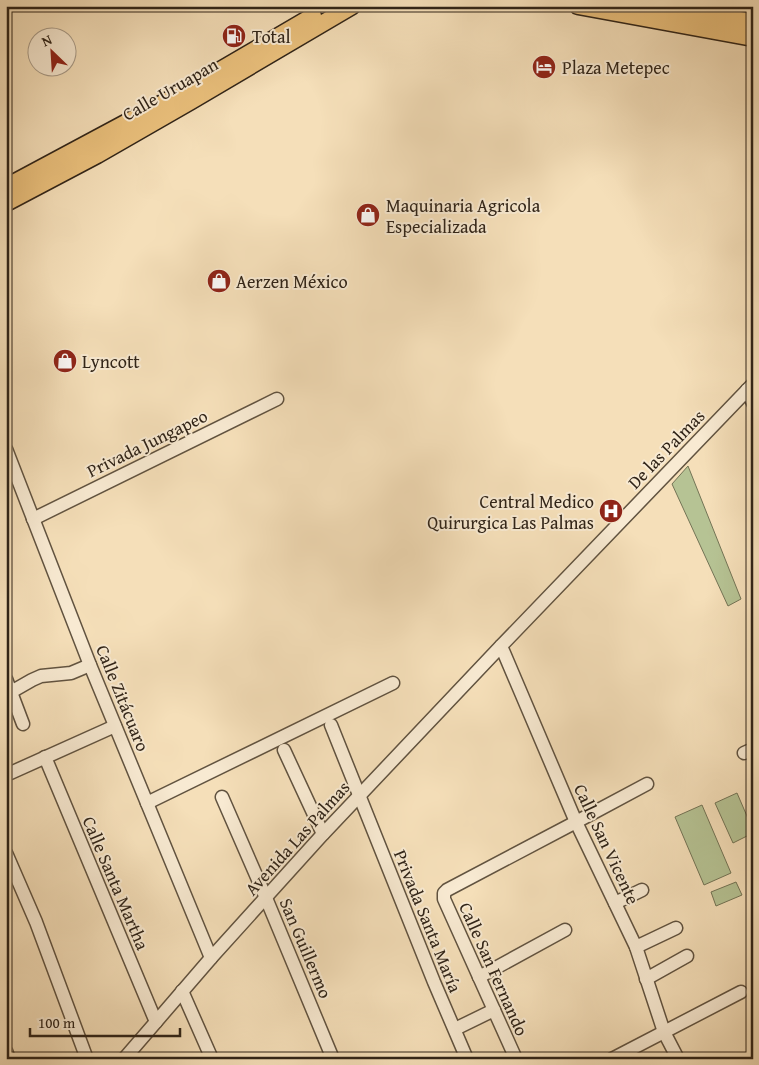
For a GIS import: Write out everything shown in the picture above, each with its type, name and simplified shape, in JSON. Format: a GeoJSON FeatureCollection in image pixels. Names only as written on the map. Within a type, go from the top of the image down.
{"type":"FeatureCollection","features":[{"type":"Feature","properties":{"kind":"highway"},"geometry":{"type":"LineString","coordinates":[[663,7],[687,18],[753,24]]}},
{"type":"Feature","properties":{"kind":"main road","name":"Calle Uruapan"},"geometry":{"type":"LineString","coordinates":[[6,187],[176,96],[331,6]]}},
{"type":"Feature","properties":{"kind":"main road","name":"Calle Uruapan"},"geometry":{"type":"LineString","coordinates":[[6,203],[97,155],[352,6]]}},
{"type":"Feature","properties":{"kind":"main road"},"geometry":{"type":"LineString","coordinates":[[578,6],[687,18],[753,38]]}},
{"type":"Feature","properties":{"kind":"street"},"geometry":{"type":"LineString","coordinates":[[750,387],[753,403]]}},
{"type":"Feature","properties":{"kind":"street","name":"De las Palmas"},"geometry":{"type":"LineString","coordinates":[[501,646],[750,387]]}},
{"type":"Feature","properties":{"kind":"street","name":"Privada Jungapeo"},"geometry":{"type":"LineString","coordinates":[[33,519],[277,399]]}},
{"type":"Feature","properties":{"kind":"street","name":"Calle Zitácuaro"},"geometry":{"type":"LineString","coordinates":[[6,449],[90,665],[211,958]]}},
{"type":"Feature","properties":{"kind":"street","name":"Avenida Las Palmas"},"geometry":{"type":"LineString","coordinates":[[124,1059],[211,958],[323,834],[501,646]]}},
{"type":"Feature","properties":{"kind":"street","name":"Calle San Vicente"},"geometry":{"type":"LineString","coordinates":[[501,646],[576,822],[636,947],[664,1032],[678,1059]]}},
{"type":"Feature","properties":{"kind":"street"},"geometry":{"type":"LineString","coordinates":[[11,692],[41,676],[71,673],[90,665]]}},
{"type":"Feature","properties":{"kind":"street"},"geometry":{"type":"LineString","coordinates":[[6,679],[24,724]]}},
{"type":"Feature","properties":{"kind":"street"},"geometry":{"type":"LineString","coordinates":[[147,804],[393,683]]}},
{"type":"Feature","properties":{"kind":"street","name":"Privada Santa María"},"geometry":{"type":"LineString","coordinates":[[331,725],[434,982],[467,1059]]}},
{"type":"Feature","properties":{"kind":"street"},"geometry":{"type":"LineString","coordinates":[[6,775],[115,726]]}},
{"type":"Feature","properties":{"kind":"street"},"geometry":{"type":"LineString","coordinates":[[284,750],[323,834]]}},
{"type":"Feature","properties":{"kind":"street","name":"Calle Santa Martha"},"geometry":{"type":"LineString","coordinates":[[45,757],[156,1022]]}},
{"type":"Feature","properties":{"kind":"street"},"geometry":{"type":"LineString","coordinates":[[576,822],[647,784]]}},
{"type":"Feature","properties":{"kind":"street","name":"San Guillermo"},"geometry":{"type":"LineString","coordinates":[[222,797],[333,1059]]}},
{"type":"Feature","properties":{"kind":"street","name":"Calle San Fernando"},"geometry":{"type":"LineString","coordinates":[[516,1059],[444,900],[444,893],[576,822]]}},
{"type":"Feature","properties":{"kind":"street"},"geometry":{"type":"LineString","coordinates":[[6,852],[36,922],[87,1059]]}},
{"type":"Feature","properties":{"kind":"street"},"geometry":{"type":"LineString","coordinates":[[615,903],[642,890]]}},
{"type":"Feature","properties":{"kind":"street"},"geometry":{"type":"LineString","coordinates":[[636,947],[676,928]]}},
{"type":"Feature","properties":{"kind":"street"},"geometry":{"type":"LineString","coordinates":[[479,977],[565,930]]}},
{"type":"Feature","properties":{"kind":"street"},"geometry":{"type":"LineString","coordinates":[[646,979],[687,956]]}},
{"type":"Feature","properties":{"kind":"street"},"geometry":{"type":"LineString","coordinates":[[182,991],[212,1059]]}},
{"type":"Feature","properties":{"kind":"street"},"geometry":{"type":"LineString","coordinates":[[612,1059],[741,992]]}},
{"type":"Feature","properties":{"kind":"street"},"geometry":{"type":"LineString","coordinates":[[455,1029],[494,1010]]}},
{"type":"Feature","properties":{"kind":"street"},"geometry":{"type":"LineString","coordinates":[[6,1051],[9,1059]]}},
{"type":"Feature","properties":{"kind":"green space"},"geometry":{"type":"Polygon","coordinates":[[[708,6],[753,6],[753,14],[708,6]]]}},
{"type":"Feature","properties":{"kind":"green space"},"geometry":{"type":"Polygon","coordinates":[[[688,466],[741,599],[728,606],[672,484],[688,466]]]}},
{"type":"Feature","properties":{"kind":"green space"},"geometry":{"type":"Polygon","coordinates":[[[737,793],[753,833],[733,843],[715,803],[737,793]]]}},
{"type":"Feature","properties":{"kind":"green space"},"geometry":{"type":"Polygon","coordinates":[[[702,805],[731,873],[704,885],[675,817],[702,805]]]}},
{"type":"Feature","properties":{"kind":"green space"},"geometry":{"type":"Polygon","coordinates":[[[736,882],[742,895],[716,906],[711,892],[736,882]]]}},
{"type":"Feature","properties":{"kind":"place","name":"Total"},"geometry":{"type":"Point","coordinates":[234,36]}},
{"type":"Feature","properties":{"kind":"place","name":"Plaza Metepec"},"geometry":{"type":"Point","coordinates":[544,67]}},
{"type":"Feature","properties":{"kind":"place","name":"Maquinaria Agricola Especializada"},"geometry":{"type":"Point","coordinates":[368,215]}},
{"type":"Feature","properties":{"kind":"place","name":"Aerzen México"},"geometry":{"type":"Point","coordinates":[219,281]}},
{"type":"Feature","properties":{"kind":"place","name":"Lyncott"},"geometry":{"type":"Point","coordinates":[65,361]}},
{"type":"Feature","properties":{"kind":"place","name":"Central Medico Quirurgica Las Palmas"},"geometry":{"type":"Point","coordinates":[611,511]}}]}
